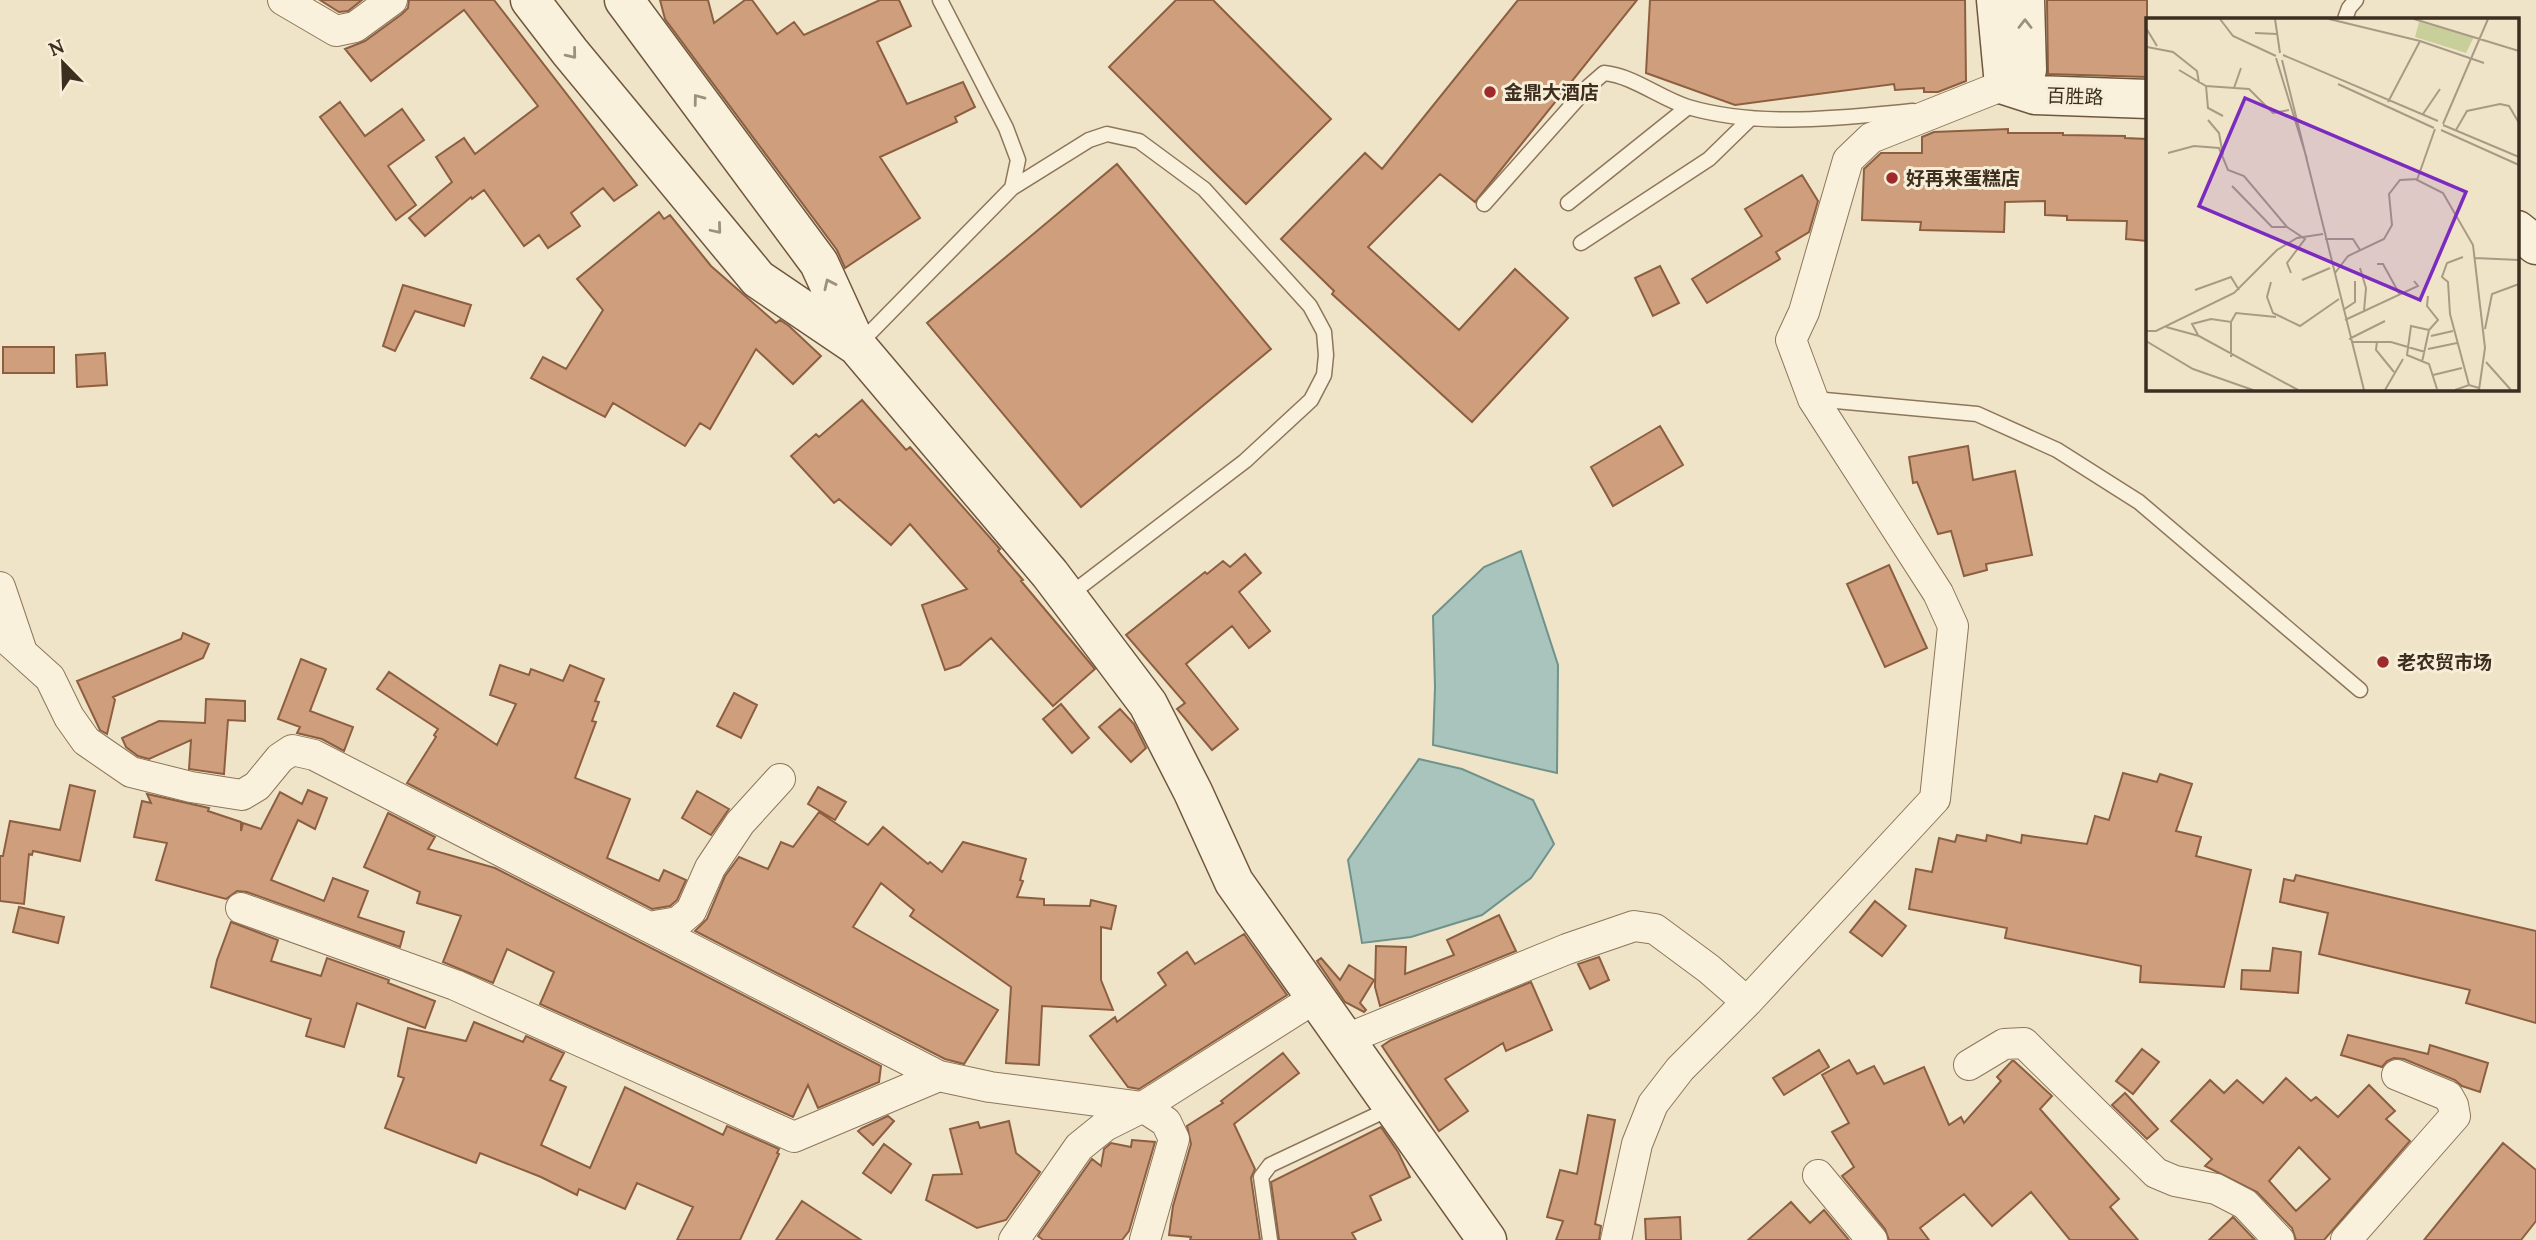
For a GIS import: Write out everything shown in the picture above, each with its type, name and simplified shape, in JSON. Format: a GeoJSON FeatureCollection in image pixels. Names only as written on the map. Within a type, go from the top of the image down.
{"type":"FeatureCollection","features":[{"type":"Feature","properties":{"kind":"main road"},"geometry":{"type":"LineString","coordinates":[[530,0],[758,279],[857,346]]}},
{"type":"Feature","properties":{"kind":"main road"},"geometry":{"type":"LineString","coordinates":[[624,0],[819,263],[857,346],[1066,597],[1148,704],[1193,792],[1234,882],[1487,1240]]}},
{"type":"Feature","properties":{"kind":"main road"},"geometry":{"type":"LineString","coordinates":[[1996,0],[2022,82]]}},
{"type":"Feature","properties":{"kind":"main road"},"geometry":{"type":"LineString","coordinates":[[2022,82],[2025,0]]}},
{"type":"Feature","properties":{"kind":"main road","name":"百胜路"},"geometry":{"type":"LineString","coordinates":[[2022,82],[2146,99]]}},
{"type":"Feature","properties":{"kind":"main road"},"geometry":{"type":"LineString","coordinates":[[2518,231],[2536,245]]}},
{"type":"Feature","properties":{"kind":"street"},"geometry":{"type":"LineString","coordinates":[[283,0],[336,31],[355,27],[392,0]]}},
{"type":"Feature","properties":{"kind":"street"},"geometry":{"type":"LineString","coordinates":[[1616,1240],[1637,1144],[1653,1104],[1680,1069],[1747,1002],[1935,799],[1953,626],[1938,593],[1813,399],[1791,340],[1804,312],[1848,160],[1871,138],[1945,108],[2022,82]]}},
{"type":"Feature","properties":{"kind":"street"},"geometry":{"type":"LineString","coordinates":[[0,587],[11,643],[50,678],[69,717],[86,741],[131,772],[191,787],[242,795],[257,786],[280,758],[292,750],[314,755],[939,1076],[990,1087],[1143,1107],[1167,1122],[1174,1139],[1145,1240]]}},
{"type":"Feature","properties":{"kind":"street"},"geometry":{"type":"LineString","coordinates":[[649,927],[678,922],[691,911],[710,868],[740,823],[780,779]]}},
{"type":"Feature","properties":{"kind":"street"},"geometry":{"type":"LineString","coordinates":[[241,908],[455,985],[793,1138],[939,1076]]}},
{"type":"Feature","properties":{"kind":"street"},"geometry":{"type":"LineString","coordinates":[[1344,1040],[1567,949],[1634,926],[1655,929],[1709,969],[1747,1002]]}},
{"type":"Feature","properties":{"kind":"street"},"geometry":{"type":"LineString","coordinates":[[1014,1240],[1080,1147],[1105,1126],[1143,1107],[1315,998]]}},
{"type":"Feature","properties":{"kind":"street"},"geometry":{"type":"LineString","coordinates":[[1969,1065],[2004,1044],[2024,1043],[2156,1172],[2175,1181],[2216,1189],[2245,1204],[2279,1240]]}},
{"type":"Feature","properties":{"kind":"street"},"geometry":{"type":"LineString","coordinates":[[2347,1240],[2455,1116],[2454,1105],[2448,1096],[2397,1075]]}},
{"type":"Feature","properties":{"kind":"street"},"geometry":{"type":"LineString","coordinates":[[1818,1175],[1872,1240]]}},
{"type":"Feature","properties":{"kind":"lane"},"geometry":{"type":"LineString","coordinates":[[940,0],[1010,138],[1018,160],[1012,188]]}},
{"type":"Feature","properties":{"kind":"lane"},"geometry":{"type":"LineString","coordinates":[[2345,18],[2356,0]]}},
{"type":"Feature","properties":{"kind":"lane"},"geometry":{"type":"LineString","coordinates":[[1484,204],[1589,86],[1604,73],[1620,75],[1688,107],[1750,119],[1850,117],[1945,108]]}},
{"type":"Feature","properties":{"kind":"lane"},"geometry":{"type":"LineString","coordinates":[[1568,203],[1688,107]]}},
{"type":"Feature","properties":{"kind":"lane"},"geometry":{"type":"LineString","coordinates":[[1581,243],[1709,159],[1750,119]]}},
{"type":"Feature","properties":{"kind":"lane"},"geometry":{"type":"LineString","coordinates":[[857,346],[1012,188],[1089,140],[1107,134],[1139,141],[1204,189],[1310,306],[1324,332],[1326,355],[1324,375],[1311,400],[1245,461],[1066,597]]}},
{"type":"Feature","properties":{"kind":"lane"},"geometry":{"type":"LineString","coordinates":[[1813,399],[1977,414],[2057,450],[2139,502],[2360,690]]}},
{"type":"Feature","properties":{"kind":"lane"},"geometry":{"type":"LineString","coordinates":[[1270,1240],[1261,1177],[1270,1166],[1392,1107]]}},
{"type":"Feature","properties":{"kind":"water"},"geometry":{"type":"Polygon","coordinates":[[[1521,551],[1558,665],[1557,773],[1433,745],[1433,616],[1484,567],[1521,551]]]}},
{"type":"Feature","properties":{"kind":"water"},"geometry":{"type":"Polygon","coordinates":[[[1419,759],[1462,769],[1533,800],[1554,844],[1531,878],[1482,915],[1411,937],[1362,943],[1348,860],[1419,759]]]}},
{"type":"Feature","properties":{"kind":"building"},"geometry":{"type":"Polygon","coordinates":[[[320,0],[362,0],[348,11],[339,12],[320,0]]]}},
{"type":"Feature","properties":{"kind":"building"},"geometry":{"type":"Polygon","coordinates":[[[409,0],[494,0],[637,185],[614,201],[603,188],[571,213],[580,226],[548,248],[539,235],[524,246],[484,190],[472,199],[471,197],[425,236],[409,218],[452,182],[436,157],[464,138],[475,154],[538,106],[464,10],[371,81],[345,49],[365,41],[402,14],[408,8],[409,0]]]}},
{"type":"Feature","properties":{"kind":"building"},"geometry":{"type":"Polygon","coordinates":[[[660,0],[708,0],[714,23],[745,0],[752,0],[777,34],[794,22],[804,35],[880,0],[899,0],[911,26],[877,42],[907,104],[963,82],[975,107],[955,117],[957,122],[880,157],[920,218],[845,268],[837,250],[665,19],[660,0]]]}},
{"type":"Feature","properties":{"kind":"building"},"geometry":{"type":"Polygon","coordinates":[[[1176,0],[1213,0],[1331,119],[1246,204],[1109,67],[1176,0]]]}},
{"type":"Feature","properties":{"kind":"building"},"geometry":{"type":"Polygon","coordinates":[[[1518,0],[1637,0],[1475,202],[1440,174],[1368,247],[1459,330],[1515,269],[1568,318],[1472,422],[1332,294],[1334,291],[1281,239],[1365,153],[1382,169],[1518,0]]]}},
{"type":"Feature","properties":{"kind":"building"},"geometry":{"type":"Polygon","coordinates":[[[1650,0],[1965,0],[1966,81],[1938,92],[1924,92],[1924,88],[1895,90],[1894,84],[1735,105],[1646,73],[1650,0]]]}},
{"type":"Feature","properties":{"kind":"building"},"geometry":{"type":"Polygon","coordinates":[[[2047,0],[2147,0],[2146,77],[2048,74],[2047,0]]]}},
{"type":"Feature","properties":{"kind":"building"},"geometry":{"type":"Polygon","coordinates":[[[340,102],[365,136],[402,109],[424,140],[388,166],[416,205],[396,220],[320,117],[340,102]]]}},
{"type":"Feature","properties":{"kind":"building"},"geometry":{"type":"Polygon","coordinates":[[[2008,129],[2008,133],[2063,133],[2146,139],[2146,241],[2126,239],[2127,221],[2067,220],[2067,216],[2045,215],[2045,201],[2005,202],[2004,232],[1920,230],[1921,222],[1862,220],[1864,169],[1881,153],[1922,153],[1922,137],[1934,132],[2008,129]]]}},
{"type":"Feature","properties":{"kind":"building"},"geometry":{"type":"Polygon","coordinates":[[[1117,164],[1271,349],[1081,507],[927,323],[1117,164]]]}},
{"type":"Feature","properties":{"kind":"building"},"geometry":{"type":"Polygon","coordinates":[[[1802,175],[1818,201],[1809,232],[1776,252],[1780,259],[1707,303],[1692,279],[1762,236],[1745,209],[1802,175]]]}},
{"type":"Feature","properties":{"kind":"building"},"geometry":{"type":"Polygon","coordinates":[[[659,212],[664,219],[670,215],[711,266],[776,323],[780,320],[789,326],[821,356],[793,384],[756,349],[710,429],[700,423],[685,446],[613,403],[605,417],[531,378],[543,357],[566,369],[603,310],[577,279],[659,212]]]}},
{"type":"Feature","properties":{"kind":"building"},"geometry":{"type":"Polygon","coordinates":[[[1660,266],[1679,303],[1653,316],[1635,278],[1660,266]]]}},
{"type":"Feature","properties":{"kind":"building"},"geometry":{"type":"Polygon","coordinates":[[[403,285],[471,305],[464,326],[415,311],[395,351],[383,346],[403,285]]]}},
{"type":"Feature","properties":{"kind":"building"},"geometry":{"type":"Polygon","coordinates":[[[3,347],[54,347],[54,373],[3,373],[3,347]]]}},
{"type":"Feature","properties":{"kind":"building"},"geometry":{"type":"Polygon","coordinates":[[[105,353],[107,385],[77,387],[76,355],[105,353]]]}},
{"type":"Feature","properties":{"kind":"building"},"geometry":{"type":"Polygon","coordinates":[[[862,400],[906,450],[910,447],[1000,549],[998,551],[1023,580],[1021,581],[1095,669],[1053,706],[991,638],[960,665],[945,670],[922,605],[967,589],[910,524],[891,545],[839,499],[834,503],[791,456],[816,434],[819,437],[862,400]]]}},
{"type":"Feature","properties":{"kind":"building"},"geometry":{"type":"Polygon","coordinates":[[[1660,426],[1683,465],[1613,506],[1591,467],[1660,426]]]}},
{"type":"Feature","properties":{"kind":"building"},"geometry":{"type":"Polygon","coordinates":[[[1968,446],[1973,480],[2015,471],[2032,555],[1986,564],[1987,570],[1964,576],[1951,531],[1938,534],[1917,482],[1913,483],[1909,457],[1968,446]]]}},
{"type":"Feature","properties":{"kind":"building"},"geometry":{"type":"Polygon","coordinates":[[[1245,554],[1261,573],[1239,592],[1270,631],[1249,648],[1232,626],[1186,664],[1238,729],[1212,750],[1177,709],[1185,703],[1126,635],[1205,572],[1207,574],[1223,561],[1230,567],[1245,554]]]}},
{"type":"Feature","properties":{"kind":"building"},"geometry":{"type":"Polygon","coordinates":[[[1889,565],[1927,648],[1885,667],[1847,584],[1889,565]]]}},
{"type":"Feature","properties":{"kind":"building"},"geometry":{"type":"Polygon","coordinates":[[[183,633],[209,644],[203,658],[113,697],[115,700],[107,734],[100,730],[77,681],[181,639],[183,633]]]}},
{"type":"Feature","properties":{"kind":"building"},"geometry":{"type":"Polygon","coordinates":[[[301,659],[326,669],[310,711],[353,727],[344,751],[322,739],[297,733],[300,727],[278,719],[301,659]]]}},
{"type":"Feature","properties":{"kind":"building"},"geometry":{"type":"Polygon","coordinates":[[[500,665],[529,675],[531,669],[563,681],[570,665],[604,679],[595,701],[599,702],[592,721],[596,722],[575,778],[630,799],[607,858],[659,881],[664,870],[686,880],[677,900],[670,906],[652,909],[407,783],[436,737],[434,735],[438,729],[377,689],[389,672],[497,745],[516,704],[490,695],[500,665]]]}},
{"type":"Feature","properties":{"kind":"building"},"geometry":{"type":"Polygon","coordinates":[[[734,693],[757,705],[741,738],[717,726],[734,693]]]}},
{"type":"Feature","properties":{"kind":"building"},"geometry":{"type":"Polygon","coordinates":[[[206,699],[245,701],[245,721],[228,720],[224,774],[189,769],[191,740],[149,759],[138,756],[126,747],[122,738],[159,721],[205,723],[206,699]]]}},
{"type":"Feature","properties":{"kind":"building"},"geometry":{"type":"Polygon","coordinates":[[[1061,704],[1089,738],[1072,753],[1043,719],[1061,704]]]}},
{"type":"Feature","properties":{"kind":"building"},"geometry":{"type":"Polygon","coordinates":[[[1120,709],[1134,724],[1146,748],[1131,762],[1099,727],[1120,709]]]}},
{"type":"Feature","properties":{"kind":"building"},"geometry":{"type":"Polygon","coordinates":[[[2123,773],[2157,782],[2160,774],[2192,784],[2176,831],[2201,837],[2196,856],[2251,870],[2224,987],[2140,982],[2141,966],[2005,938],[2007,928],[1909,909],[1916,869],[1932,872],[1939,838],[1955,842],[1957,835],[1986,841],[1987,835],[2021,843],[2022,835],[2087,844],[2095,816],[2109,820],[2123,773]]]}},
{"type":"Feature","properties":{"kind":"building"},"geometry":{"type":"Polygon","coordinates":[[[70,785],[95,791],[80,861],[33,851],[32,855],[29,854],[24,904],[0,901],[0,856],[3,856],[10,821],[60,830],[70,785]]]}},
{"type":"Feature","properties":{"kind":"building"},"geometry":{"type":"Polygon","coordinates":[[[818,787],[846,802],[835,820],[808,804],[818,787]]]}},
{"type":"Feature","properties":{"kind":"building"},"geometry":{"type":"Polygon","coordinates":[[[308,790],[327,798],[315,829],[298,820],[271,880],[324,901],[333,878],[368,891],[358,917],[404,932],[400,947],[247,892],[237,891],[226,899],[156,880],[167,843],[134,837],[142,801],[151,803],[147,794],[209,808],[208,811],[241,822],[241,831],[243,823],[261,829],[280,792],[302,804],[308,790]]]}},
{"type":"Feature","properties":{"kind":"building"},"geometry":{"type":"Polygon","coordinates":[[[697,791],[729,809],[711,835],[682,818],[697,791]]]}},
{"type":"Feature","properties":{"kind":"building"},"geometry":{"type":"Polygon","coordinates":[[[819,812],[868,845],[883,827],[928,864],[930,862],[942,872],[963,842],[1026,859],[1020,880],[1023,881],[1017,897],[1044,899],[1044,905],[1090,906],[1091,900],[1116,906],[1111,929],[1101,927],[1101,980],[1113,1010],[1042,1006],[1039,1065],[1006,1063],[1011,987],[910,916],[914,910],[881,883],[853,927],[998,1010],[964,1064],[945,1059],[695,931],[707,919],[725,876],[739,857],[768,869],[781,842],[793,847],[819,812]]]}},
{"type":"Feature","properties":{"kind":"building"},"geometry":{"type":"Polygon","coordinates":[[[388,813],[435,837],[428,849],[495,868],[881,1066],[879,1082],[818,1108],[808,1085],[793,1117],[540,1004],[554,972],[507,949],[493,983],[443,962],[461,916],[417,903],[420,892],[364,867],[388,813]]]}},
{"type":"Feature","properties":{"kind":"building"},"geometry":{"type":"Polygon","coordinates":[[[2296,875],[2536,931],[2536,1023],[2466,1003],[2470,990],[2319,954],[2328,913],[2280,902],[2284,879],[2294,881],[2296,875]]]}},
{"type":"Feature","properties":{"kind":"building"},"geometry":{"type":"Polygon","coordinates":[[[1875,901],[1906,926],[1882,956],[1850,932],[1875,901]]]}},
{"type":"Feature","properties":{"kind":"building"},"geometry":{"type":"Polygon","coordinates":[[[19,907],[64,917],[58,943],[13,932],[19,907]]]}},
{"type":"Feature","properties":{"kind":"building"},"geometry":{"type":"Polygon","coordinates":[[[1499,915],[1516,951],[1380,1006],[1375,987],[1376,946],[1406,947],[1405,974],[1454,955],[1447,940],[1499,915]]]}},
{"type":"Feature","properties":{"kind":"building"},"geometry":{"type":"Polygon","coordinates":[[[231,922],[278,940],[271,961],[321,976],[327,958],[389,980],[388,983],[435,1001],[425,1028],[357,1003],[344,1047],[306,1036],[311,1019],[211,987],[217,960],[231,922]]]}},
{"type":"Feature","properties":{"kind":"building"},"geometry":{"type":"Polygon","coordinates":[[[1244,934],[1287,995],[1139,1089],[1128,1087],[1090,1036],[1115,1017],[1117,1022],[1166,985],[1158,973],[1187,952],[1195,964],[1244,934]]]}},
{"type":"Feature","properties":{"kind":"building"},"geometry":{"type":"Polygon","coordinates":[[[2273,948],[2301,952],[2298,993],[2241,989],[2242,970],[2270,971],[2273,948]]]}},
{"type":"Feature","properties":{"kind":"building"},"geometry":{"type":"Polygon","coordinates":[[[1599,957],[1609,980],[1590,989],[1578,964],[1599,957]]]}},
{"type":"Feature","properties":{"kind":"building"},"geometry":{"type":"Polygon","coordinates":[[[1321,958],[1340,980],[1349,965],[1374,980],[1360,1003],[1366,1010],[1364,1012],[1345,1002],[1317,961],[1321,958]]]}},
{"type":"Feature","properties":{"kind":"building"},"geometry":{"type":"Polygon","coordinates":[[[1531,982],[1552,1030],[1506,1051],[1503,1043],[1445,1079],[1468,1111],[1439,1131],[1382,1046],[1531,982]]]}},
{"type":"Feature","properties":{"kind":"building"},"geometry":{"type":"Polygon","coordinates":[[[474,1022],[523,1042],[526,1036],[564,1053],[550,1080],[566,1087],[541,1145],[590,1168],[625,1087],[723,1135],[727,1126],[779,1149],[740,1240],[677,1240],[693,1207],[637,1183],[625,1209],[579,1189],[577,1195],[541,1177],[480,1153],[476,1163],[385,1128],[404,1078],[398,1076],[408,1028],[466,1041],[474,1022]]]}},
{"type":"Feature","properties":{"kind":"building"},"geometry":{"type":"Polygon","coordinates":[[[2348,1035],[2428,1054],[2430,1045],[2488,1063],[2480,1092],[2404,1059],[2394,1058],[2382,1067],[2341,1055],[2348,1035]]]}},
{"type":"Feature","properties":{"kind":"building"},"geometry":{"type":"Polygon","coordinates":[[[2142,1049],[2159,1062],[2133,1094],[2116,1081],[2142,1049]]]}},
{"type":"Feature","properties":{"kind":"building"},"geometry":{"type":"Polygon","coordinates":[[[1819,1050],[1829,1067],[1784,1095],[1773,1078],[1819,1050]]]}},
{"type":"Feature","properties":{"kind":"building"},"geometry":{"type":"Polygon","coordinates":[[[1283,1053],[1299,1073],[1234,1124],[1255,1169],[1251,1178],[1260,1240],[1190,1240],[1191,1237],[1169,1235],[1173,1206],[1191,1144],[1187,1126],[1223,1103],[1221,1101],[1283,1053]]]}},
{"type":"Feature","properties":{"kind":"building"},"geometry":{"type":"Polygon","coordinates":[[[1849,1060],[1857,1074],[1874,1066],[1884,1084],[1924,1067],[1949,1125],[1961,1117],[1964,1123],[2001,1081],[1997,1077],[2014,1061],[2052,1096],[2040,1109],[2119,1199],[2110,1207],[2138,1240],[2070,1240],[2031,1192],[1992,1226],[1964,1194],[1920,1228],[1929,1240],[1889,1240],[1885,1229],[1842,1176],[1854,1167],[1832,1132],[1849,1123],[1822,1075],[1849,1060]]]}},
{"type":"Feature","properties":{"kind":"building"},"geometry":{"type":"Polygon","coordinates":[[[2286,1078],[2311,1101],[2316,1097],[2338,1117],[2369,1085],[2395,1111],[2386,1119],[2410,1141],[2324,1240],[2296,1240],[2292,1228],[2257,1192],[2205,1166],[2212,1159],[2171,1121],[2210,1080],[2224,1093],[2237,1080],[2263,1103],[2286,1078]],[[2299,1147],[2269,1181],[2296,1211],[2330,1179],[2299,1147]]]}},
{"type":"Feature","properties":{"kind":"building"},"geometry":{"type":"Polygon","coordinates":[[[2125,1093],[2158,1129],[2147,1139],[2112,1105],[2125,1093]]]}},
{"type":"Feature","properties":{"kind":"building"},"geometry":{"type":"Polygon","coordinates":[[[1588,1115],[1615,1120],[1595,1224],[1601,1226],[1599,1240],[1556,1240],[1563,1221],[1547,1217],[1560,1170],[1577,1174],[1588,1115]]]}},
{"type":"Feature","properties":{"kind":"building"},"geometry":{"type":"Polygon","coordinates":[[[888,1116],[894,1121],[873,1145],[858,1131],[862,1128],[888,1116]]]}},
{"type":"Feature","properties":{"kind":"building"},"geometry":{"type":"Polygon","coordinates":[[[1009,1121],[1016,1153],[1040,1172],[1006,1220],[977,1228],[926,1200],[933,1175],[962,1174],[950,1129],[978,1122],[980,1128],[1009,1121]]]}},
{"type":"Feature","properties":{"kind":"building"},"geometry":{"type":"Polygon","coordinates":[[[1381,1127],[1398,1152],[1410,1177],[1370,1196],[1381,1220],[1352,1233],[1356,1240],[1279,1240],[1271,1182],[1381,1127]]]}},
{"type":"Feature","properties":{"kind":"building"},"geometry":{"type":"Polygon","coordinates":[[[1132,1140],[1155,1142],[1129,1231],[1122,1240],[1043,1240],[1038,1236],[1092,1159],[1101,1166],[1104,1149],[1111,1143],[1131,1147],[1132,1140]]]}},
{"type":"Feature","properties":{"kind":"building"},"geometry":{"type":"Polygon","coordinates":[[[2503,1143],[2536,1170],[2536,1221],[2521,1240],[2424,1240],[2503,1143]]]}},
{"type":"Feature","properties":{"kind":"building"},"geometry":{"type":"Polygon","coordinates":[[[884,1144],[911,1164],[891,1193],[863,1173],[884,1144]]]}},
{"type":"Feature","properties":{"kind":"building"},"geometry":{"type":"Polygon","coordinates":[[[802,1201],[861,1240],[776,1240],[802,1201]]]}},
{"type":"Feature","properties":{"kind":"building"},"geometry":{"type":"Polygon","coordinates":[[[1791,1202],[1810,1223],[1824,1210],[1849,1240],[1748,1240],[1791,1202]]]}},
{"type":"Feature","properties":{"kind":"building"},"geometry":{"type":"Polygon","coordinates":[[[1680,1217],[1681,1240],[1646,1240],[1645,1219],[1680,1217]]]}},
{"type":"Feature","properties":{"kind":"building"},"geometry":{"type":"Polygon","coordinates":[[[2233,1217],[2255,1240],[2209,1240],[2233,1217]]]}},
{"type":"Feature","properties":{"kind":"place","name":"金鼎大酒店"},"geometry":{"type":"Point","coordinates":[1490,92]}},
{"type":"Feature","properties":{"kind":"place","name":"好再来蛋糕店"},"geometry":{"type":"Point","coordinates":[1892,178]}},
{"type":"Feature","properties":{"kind":"place","name":"老农贸市场"},"geometry":{"type":"Point","coordinates":[2383,662]}}]}
